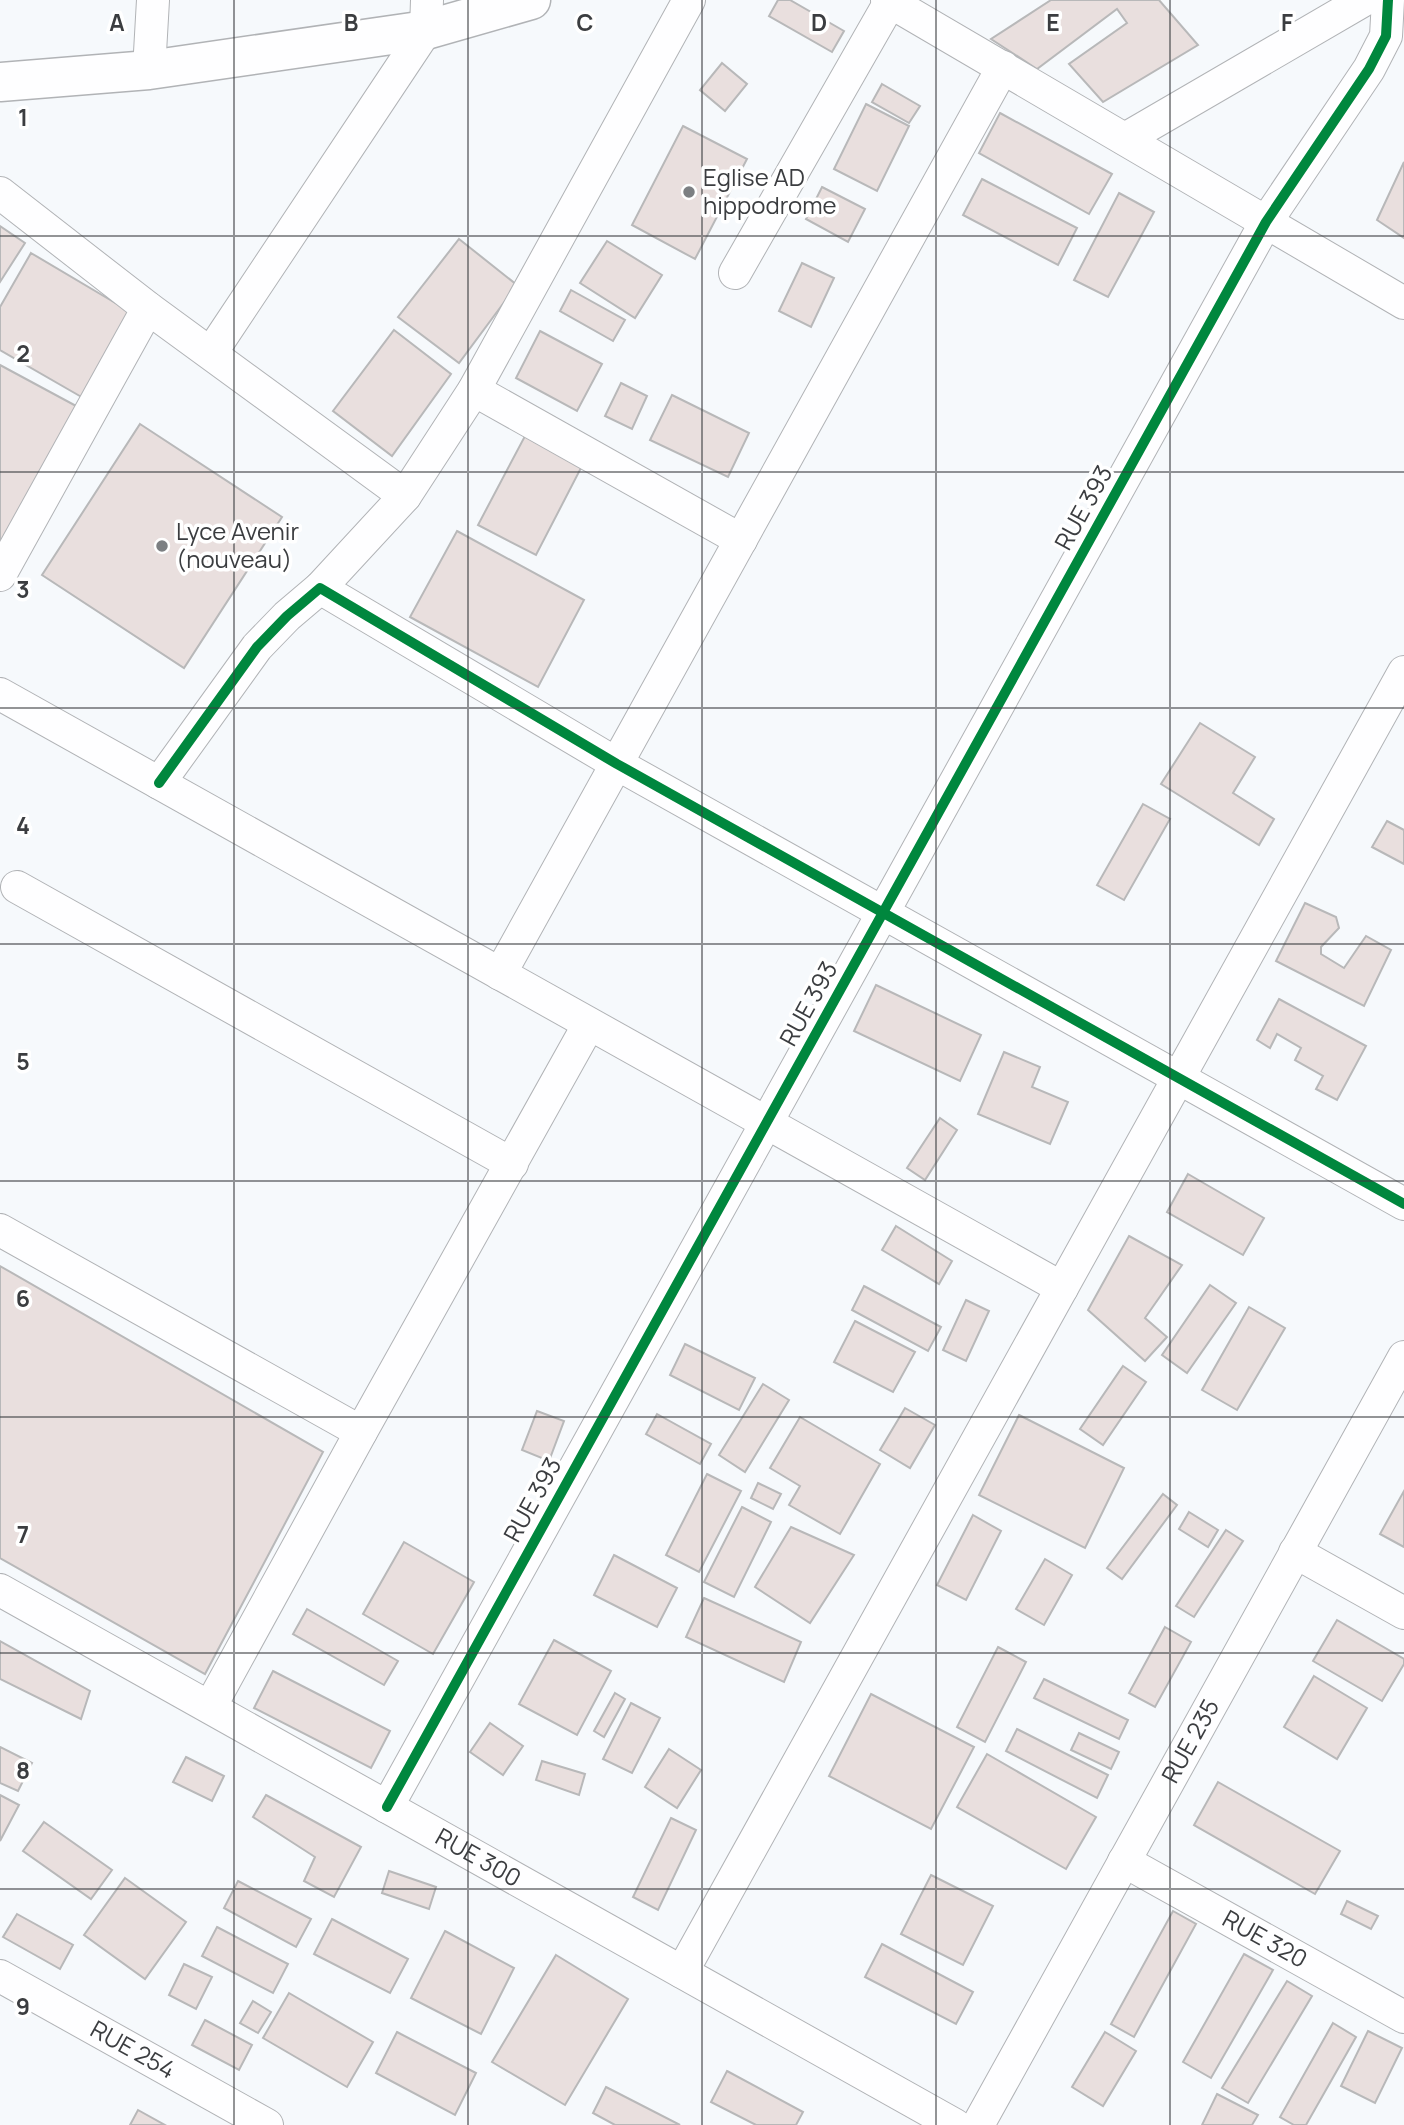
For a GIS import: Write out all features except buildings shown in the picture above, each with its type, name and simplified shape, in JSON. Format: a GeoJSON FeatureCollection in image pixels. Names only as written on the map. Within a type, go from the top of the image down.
{"type":"FeatureCollection","features":[{"type":"Feature","properties":{"kind":"street"},"geometry":{"type":"LineString","coordinates":[[149,69],[153,0]]}},
{"type":"Feature","properties":{"kind":"street"},"geometry":{"type":"LineString","coordinates":[[0,82],[149,69],[426,15],[531,0]]}},
{"type":"Feature","properties":{"kind":"street"},"geometry":{"type":"LineString","coordinates":[[159,783],[257,647],[286,615],[320,588],[405,496],[474,390],[689,0]]}},
{"type":"Feature","properties":{"kind":"street"},"geometry":{"type":"LineString","coordinates":[[1125,139],[1364,0]]}},
{"type":"Feature","properties":{"kind":"street","name":"RUE 393"},"geometry":{"type":"LineString","coordinates":[[387,1807],[1266,222],[1369,69],[1386,36],[1388,0]]}},
{"type":"Feature","properties":{"kind":"street"},"geometry":{"type":"LineString","coordinates":[[736,273],[889,1],[1404,303]]}},
{"type":"Feature","properties":{"kind":"street"},"geometry":{"type":"LineString","coordinates":[[211,353],[426,15]]}},
{"type":"Feature","properties":{"kind":"street"},"geometry":{"type":"LineString","coordinates":[[500,974],[1003,67]]}},
{"type":"Feature","properties":{"kind":"street"},"geometry":{"type":"LineString","coordinates":[[0,193],[148,308],[405,496]]}},
{"type":"Feature","properties":{"kind":"street"},"geometry":{"type":"LineString","coordinates":[[0,575],[148,308]]}},
{"type":"Feature","properties":{"kind":"street"},"geometry":{"type":"LineString","coordinates":[[474,390],[741,540]]}},
{"type":"Feature","properties":{"kind":"street"},"geometry":{"type":"LineString","coordinates":[[320,588],[617,764],[1404,1204]]}},
{"type":"Feature","properties":{"kind":"street"},"geometry":{"type":"LineString","coordinates":[[682,1972],[1404,672]]}},
{"type":"Feature","properties":{"kind":"street"},"geometry":{"type":"LineString","coordinates":[[0,694],[1062,1288]]}},
{"type":"Feature","properties":{"kind":"street"},"geometry":{"type":"LineString","coordinates":[[17,887],[512,1164]]}},
{"type":"Feature","properties":{"kind":"street"},"geometry":{"type":"LineString","coordinates":[[210,1707],[589,1024]]}},
{"type":"Feature","properties":{"kind":"street"},"geometry":{"type":"LineString","coordinates":[[0,1230],[361,1432]]}},
{"type":"Feature","properties":{"kind":"street","name":"RUE 235"},"geometry":{"type":"LineString","coordinates":[[978,2125],[1404,1357]]}},
{"type":"Feature","properties":{"kind":"street"},"geometry":{"type":"LineString","coordinates":[[1295,1552],[1404,1613]]}},
{"type":"Feature","properties":{"kind":"street","name":"RUE 300"},"geometry":{"type":"LineString","coordinates":[[0,1590],[954,2125]]}},
{"type":"Feature","properties":{"kind":"street","name":"RUE 320"},"geometry":{"type":"LineString","coordinates":[[1125,1861],[1404,2017]]}},
{"type":"Feature","properties":{"kind":"street","name":"RUE 254"},"geometry":{"type":"LineString","coordinates":[[0,1976],[267,2125]]}},
{"type":"Feature","properties":{"kind":"cycle path"},"geometry":{"type":"LineString","coordinates":[[387,1807],[1266,222],[1369,69],[1386,36],[1388,0]]}},
{"type":"Feature","properties":{"kind":"cycle path"},"geometry":{"type":"LineString","coordinates":[[159,783],[257,647],[287,616],[320,588],[617,764],[1404,1204]]}},
{"type":"Feature","properties":{"kind":"place","name":"Eglise AD hippodrome"},"geometry":{"type":"Point","coordinates":[689,192]}},
{"type":"Feature","properties":{"kind":"place","name":"Lyce Avenir (nouveau)"},"geometry":{"type":"Point","coordinates":[162,546]}}]}
